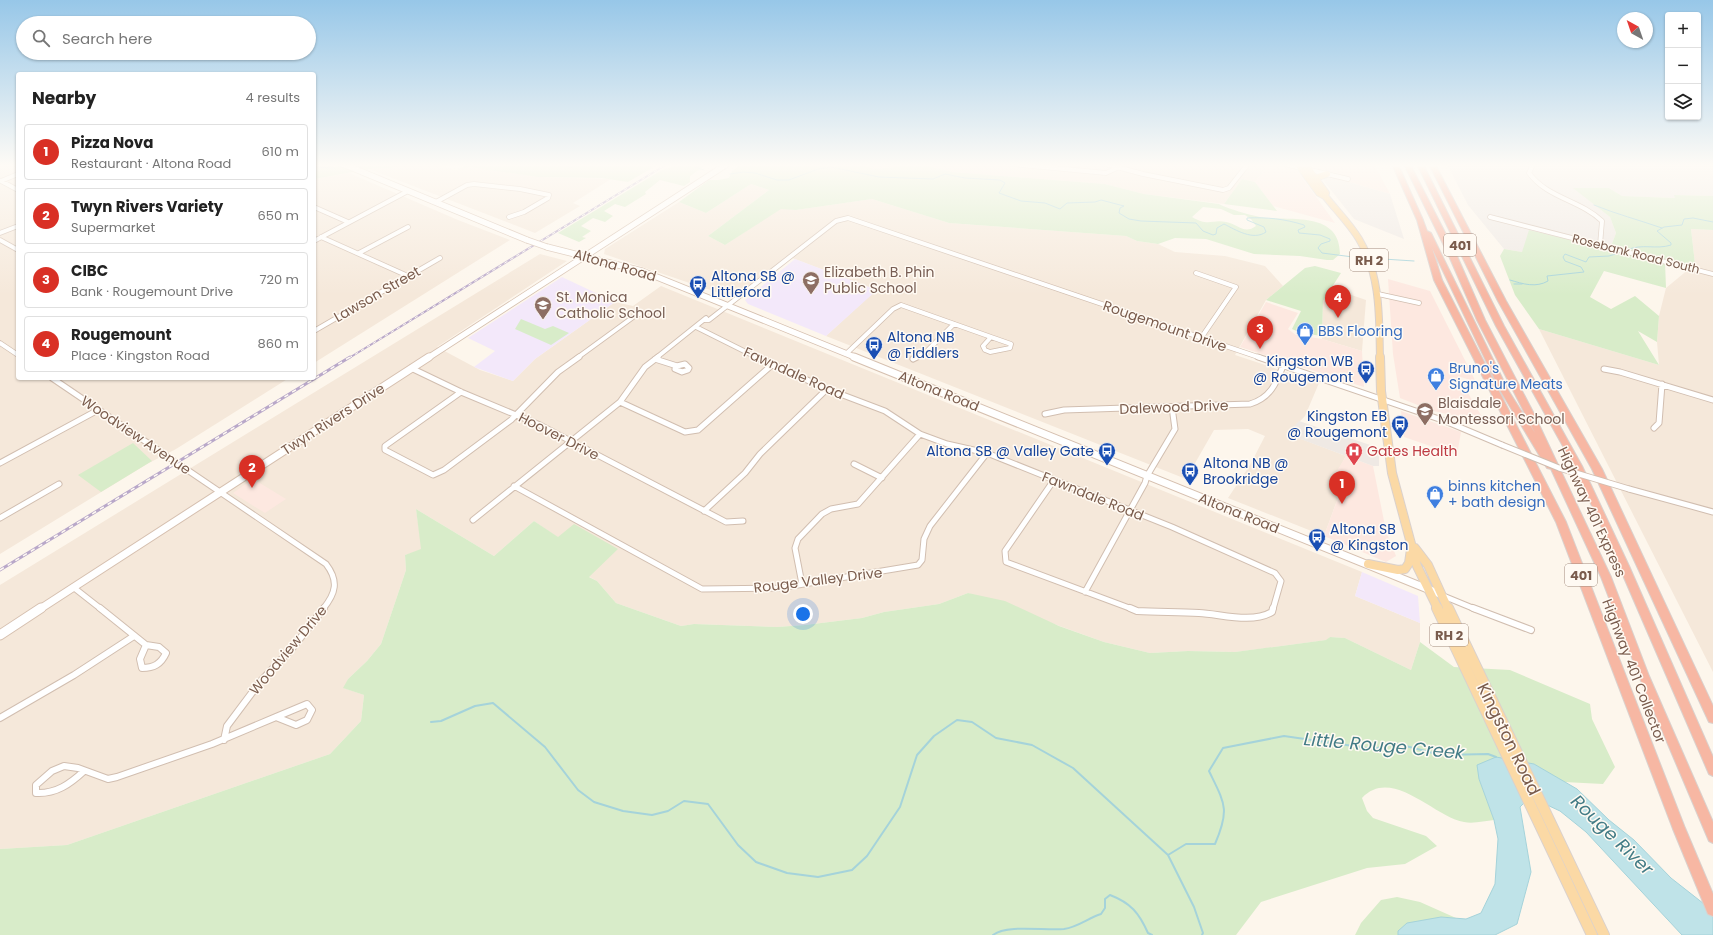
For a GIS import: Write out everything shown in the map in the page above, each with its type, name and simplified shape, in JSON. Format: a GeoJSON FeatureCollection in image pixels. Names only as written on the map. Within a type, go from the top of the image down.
{"type":"FeatureCollection","features":[{"type":"Feature","properties":{"kind":"highway","name":"Highway 401 Collector"},"geometry":{"type":"LineString","coordinates":[[1414,208],[1420,220],[1438,280],[1561,522],[1679,829],[1713,908]]}},
{"type":"Feature","properties":{"kind":"highway","name":"Highway 401 Express"},"geometry":{"type":"LineString","coordinates":[[1429,208],[1453,256],[1481,320],[1532,418],[1606,577],[1644,676],[1713,837]]}},
{"type":"Feature","properties":{"kind":"highway","name":"Highway 401 Express"},"geometry":{"type":"LineString","coordinates":[[1442,208],[1500,326],[1578,466],[1624,566],[1713,770]]}},
{"type":"Feature","properties":{"kind":"highway","name":"401"},"geometry":{"type":"LineString","coordinates":[[1454,208],[1502,301],[1597,469],[1713,718]]}},
{"type":"Feature","properties":{"kind":"highway"},"geometry":{"type":"LineString","coordinates":[[1420,220],[1433,241],[1504,390],[1538,450],[1562,483]]}},
{"type":"Feature","properties":{"kind":"main road","name":"Altona Road"},"geometry":{"type":"LineString","coordinates":[[449,208],[547,247],[642,271],[730,305],[1440,594]]}},
{"type":"Feature","properties":{"kind":"main road","name":"Twyn Rivers Drive"},"geometry":{"type":"LineString","coordinates":[[0,635],[660,208]]}},
{"type":"Feature","properties":{"kind":"main road","name":"Kingston Road"},"geometry":{"type":"LineString","coordinates":[[1334,208],[1359,239],[1373,269],[1378,294],[1382,400],[1395,488],[1417,566],[1427,589],[1523,768],[1604,935]]}},
{"type":"Feature","properties":{"kind":"main road","name":"Kingston Road"},"geometry":{"type":"LineString","coordinates":[[1412,544],[1428,565],[1511,763],[1592,935]]}},
{"type":"Feature","properties":{"kind":"main road"},"geometry":{"type":"LineString","coordinates":[[1368,564],[1398,570],[1405,569],[1409,563],[1412,544]]}},
{"type":"Feature","properties":{"kind":"street"},"geometry":{"type":"LineString","coordinates":[[316,208],[348,222]]}},
{"type":"Feature","properties":{"kind":"street"},"geometry":{"type":"LineString","coordinates":[[316,240],[376,208]]}},
{"type":"Feature","properties":{"kind":"street"},"geometry":{"type":"LineString","coordinates":[[509,217],[531,208]]}},
{"type":"Feature","properties":{"kind":"street"},"geometry":{"type":"LineString","coordinates":[[1587,208],[1602,221],[1600,245]]}},
{"type":"Feature","properties":{"kind":"street","name":"Rosebank Road South"},"geometry":{"type":"LineString","coordinates":[[1490,217],[1713,274]]}},
{"type":"Feature","properties":{"kind":"street","name":"Rougemount Drive"},"geometry":{"type":"LineString","coordinates":[[473,520],[620,402],[645,367],[704,320],[709,320],[730,305],[836,221],[848,218],[1445,421],[1502,446],[1559,468],[1629,489],[1690,504],[1713,512]]}},
{"type":"Feature","properties":{"kind":"street"},"geometry":{"type":"LineString","coordinates":[[0,233],[16,227]]}},
{"type":"Feature","properties":{"kind":"street"},"geometry":{"type":"LineString","coordinates":[[359,253],[408,227]]}},
{"type":"Feature","properties":{"kind":"street"},"geometry":{"type":"LineString","coordinates":[[322,237],[408,276]]}},
{"type":"Feature","properties":{"kind":"street"},"geometry":{"type":"LineString","coordinates":[[0,240],[16,249]]}},
{"type":"Feature","properties":{"kind":"street","name":"Lawson Street"},"geometry":{"type":"LineString","coordinates":[[316,330],[440,258]]}},
{"type":"Feature","properties":{"kind":"street"},"geometry":{"type":"LineString","coordinates":[[1196,273],[1236,287],[1215,320],[1201,338]]}},
{"type":"Feature","properties":{"kind":"street"},"geometry":{"type":"LineString","coordinates":[[1378,294],[1419,303]]}},
{"type":"Feature","properties":{"kind":"street"},"geometry":{"type":"LineString","coordinates":[[847,353],[893,309],[901,305],[1011,344],[1010,348],[990,352],[985,350],[983,346],[991,337]]}},
{"type":"Feature","properties":{"kind":"street"},"geometry":{"type":"LineString","coordinates":[[461,392],[385,446],[385,450],[425,472],[433,474],[444,470],[517,414],[558,372],[636,315],[642,313]]}},
{"type":"Feature","properties":{"kind":"street"},"geometry":{"type":"LineString","coordinates":[[913,359],[925,353],[954,324]]}},
{"type":"Feature","properties":{"kind":"street","name":"Fawndale Road"},"geometry":{"type":"LineString","coordinates":[[696,327],[827,389],[885,411],[920,434],[947,444],[987,454],[1130,510],[1275,573],[1281,581],[1272,612],[1265,616],[1238,617],[1201,612],[1137,611],[1085,592]]}},
{"type":"Feature","properties":{"kind":"street"},"geometry":{"type":"LineString","coordinates":[[0,344],[16,354]]}},
{"type":"Feature","properties":{"kind":"street"},"geometry":{"type":"LineString","coordinates":[[655,359],[677,366]]}},
{"type":"Feature","properties":{"kind":"street"},"geometry":{"type":"LineString","coordinates":[[620,402],[685,432],[698,430],[773,364]]}},
{"type":"Feature","properties":{"kind":"street","name":"Dalewood Drive"},"geometry":{"type":"LineString","coordinates":[[1045,414],[1064,410],[1250,404],[1261,402],[1267,397],[1283,366]]}},
{"type":"Feature","properties":{"kind":"street","name":"Hoover Drive"},"geometry":{"type":"LineString","coordinates":[[411,368],[461,392],[517,414],[726,522],[743,521]]}},
{"type":"Feature","properties":{"kind":"street"},"geometry":{"type":"LineString","coordinates":[[1604,369],[1620,372],[1713,400]]}},
{"type":"Feature","properties":{"kind":"street","name":"Woodview Avenue"},"geometry":{"type":"LineString","coordinates":[[55,380],[221,492]]}},
{"type":"Feature","properties":{"kind":"street"},"geometry":{"type":"LineString","coordinates":[[1654,428],[1659,423],[1662,384]]}},
{"type":"Feature","properties":{"kind":"street"},"geometry":{"type":"LineString","coordinates":[[704,510],[745,472],[760,454],[827,389]]}},
{"type":"Feature","properties":{"kind":"street"},"geometry":{"type":"LineString","coordinates":[[1054,480],[1005,551],[1006,562],[1085,592],[1147,476],[1175,429],[1172,407]]}},
{"type":"Feature","properties":{"kind":"street"},"geometry":{"type":"LineString","coordinates":[[0,463],[98,410]]}},
{"type":"Feature","properties":{"kind":"street"},"geometry":{"type":"LineString","coordinates":[[802,584],[795,548],[798,539],[822,514],[831,509],[858,504],[920,434]]}},
{"type":"Feature","properties":{"kind":"street","name":"Rouge Valley Drive"},"geometry":{"type":"LineString","coordinates":[[514,486],[702,589],[780,588],[902,569],[918,565],[922,560],[924,539],[930,526],[987,454]]}},
{"type":"Feature","properties":{"kind":"street"},"geometry":{"type":"LineString","coordinates":[[854,464],[882,478]]}},
{"type":"Feature","properties":{"kind":"street"},"geometry":{"type":"LineString","coordinates":[[0,518],[59,484]]}},
{"type":"Feature","properties":{"kind":"street","name":"Woodview Drive"},"geometry":{"type":"LineString","coordinates":[[221,492],[326,564],[333,573],[335,584],[332,598],[294,646],[260,682],[227,726],[224,740]]}},
{"type":"Feature","properties":{"kind":"street"},"geometry":{"type":"LineString","coordinates":[[73,587],[146,645],[159,647],[166,653],[163,662],[151,669],[142,668],[140,659],[146,645]]}},
{"type":"Feature","properties":{"kind":"street","name":"Altona Road"},"geometry":{"type":"LineString","coordinates":[[1440,594],[1472,608],[1531,630]]}},
{"type":"Feature","properties":{"kind":"street"},"geometry":{"type":"LineString","coordinates":[[0,718],[74,675],[134,636]]}},
{"type":"Feature","properties":{"kind":"street"},"geometry":{"type":"LineString","coordinates":[[84,770],[73,781],[59,789],[45,794],[36,794],[36,785],[45,775],[58,767],[73,765],[109,779],[224,740],[276,717],[307,704],[312,710],[307,720],[296,725],[276,717]]}},
{"type":"Feature","properties":{"kind":"shaded area"},"geometry":{"type":"Polygon","coordinates":[[[0,208],[16,208],[16,380],[286,380],[176,449],[147,464],[0,554],[0,208]]]}},
{"type":"Feature","properties":{"kind":"shaded area"},"geometry":{"type":"Polygon","coordinates":[[[316,208],[429,208],[510,240],[316,362],[316,208]]]}},
{"type":"Feature","properties":{"kind":"shaded area"},"geometry":{"type":"Polygon","coordinates":[[[469,208],[577,208],[535,233],[469,208]]]}},
{"type":"Feature","properties":{"kind":"shaded area"},"geometry":{"type":"Polygon","coordinates":[[[670,208],[693,208],[706,213],[714,208],[746,208],[708,236],[725,245],[781,208],[796,210],[812,208],[900,208],[949,223],[1126,236],[1137,241],[1158,244],[1175,252],[1225,256],[1265,266],[1283,286],[1266,300],[1235,355],[1319,383],[1305,416],[1288,434],[1346,456],[1336,474],[1340,476],[1336,485],[1339,495],[1324,536],[1228,498],[1250,465],[1265,436],[1248,429],[1214,430],[1186,479],[826,336],[876,290],[787,256],[734,298],[604,254],[605,249],[670,208]]]}},
{"type":"Feature","properties":{"kind":"shaded area"},"geometry":{"type":"Polygon","coordinates":[[[1279,208],[1324,208],[1335,223],[1279,208]]]}},
{"type":"Feature","properties":{"kind":"shaded area"},"geometry":{"type":"Polygon","coordinates":[[[1345,208],[1394,208],[1404,239],[1354,219],[1345,208]]]}},
{"type":"Feature","properties":{"kind":"shaded area"},"geometry":{"type":"Polygon","coordinates":[[[1470,208],[1598,208],[1610,217],[1616,233],[1610,249],[1522,252],[1504,249],[1470,208]]]}},
{"type":"Feature","properties":{"kind":"shaded area"},"geometry":{"type":"Polygon","coordinates":[[[1691,229],[1713,230],[1713,672],[1539,329],[1659,365],[1657,342],[1659,316],[1666,288],[1695,264],[1691,229]]]}},
{"type":"Feature","properties":{"kind":"shaded area"},"geometry":{"type":"Polygon","coordinates":[[[540,254],[567,261],[437,347],[480,370],[513,381],[535,359],[615,302],[633,306],[661,286],[1362,572],[1355,596],[1420,623],[1420,642],[1411,670],[1345,638],[1330,637],[1327,640],[1235,652],[1188,651],[1150,653],[1104,642],[968,593],[939,604],[884,612],[862,618],[805,625],[777,627],[694,624],[681,626],[616,603],[597,581],[588,576],[558,538],[534,521],[494,556],[416,509],[422,550],[405,555],[406,570],[381,644],[367,661],[348,679],[344,688],[364,695],[361,721],[330,754],[67,845],[0,849],[0,585],[540,254]]]}},
{"type":"Feature","properties":{"kind":"shaded area","name":"Elizabeth B. Phin Public School"},"geometry":{"type":"Polygon","coordinates":[[[795,259],[877,290],[826,336],[748,304],[745,300],[795,259]]]}},
{"type":"Feature","properties":{"kind":"shaded area","name":"St. Monica Catholic School"},"geometry":{"type":"Polygon","coordinates":[[[562,277],[615,302],[535,359],[513,381],[474,367],[495,351],[468,338],[562,277]]]}},
{"type":"Feature","properties":{"kind":"shaded area"},"geometry":{"type":"Polygon","coordinates":[[[1388,279],[1430,291],[1476,382],[1458,376],[1485,422],[1433,411],[1400,398],[1393,354],[1388,279]]]}},
{"type":"Feature","properties":{"kind":"shaded area"},"geometry":{"type":"Polygon","coordinates":[[[1331,288],[1366,300],[1362,351],[1322,339],[1323,301],[1331,288]]]}},
{"type":"Feature","properties":{"kind":"shaded area"},"geometry":{"type":"Polygon","coordinates":[[[1266,302],[1298,313],[1288,329],[1296,335],[1322,339],[1362,351],[1364,387],[1240,347],[1266,302]]]}},
{"type":"Feature","properties":{"kind":"shaded area"},"geometry":{"type":"Polygon","coordinates":[[[1401,411],[1461,432],[1457,455],[1404,437],[1401,411]]]}},
{"type":"Feature","properties":{"kind":"shaded area"},"geometry":{"type":"Polygon","coordinates":[[[1299,421],[1379,448],[1379,466],[1373,466],[1287,434],[1299,421]]]}},
{"type":"Feature","properties":{"kind":"shaded area"},"geometry":{"type":"Polygon","coordinates":[[[1346,456],[1373,466],[1386,531],[1396,556],[1386,562],[1324,536],[1339,495],[1337,494],[1338,491],[1334,489],[1336,486],[1334,485],[1340,476],[1335,474],[1346,456]]]}},
{"type":"Feature","properties":{"kind":"shaded area"},"geometry":{"type":"Polygon","coordinates":[[[253,479],[286,499],[265,513],[233,493],[253,479]]]}},
{"type":"Feature","properties":{"kind":"shaded area"},"geometry":{"type":"Polygon","coordinates":[[[1362,572],[1418,596],[1420,623],[1355,596],[1362,572]]]}},
{"type":"Feature","properties":{"kind":"green space"},"geometry":{"type":"Polygon","coordinates":[[[600,208],[609,208],[604,211],[613,216],[605,222],[593,218],[581,226],[591,231],[582,237],[586,238],[579,242],[558,233],[600,208]]]}},
{"type":"Feature","properties":{"kind":"green space"},"geometry":{"type":"Polygon","coordinates":[[[693,208],[714,208],[706,213],[693,208]]]}},
{"type":"Feature","properties":{"kind":"green space"},"geometry":{"type":"Polygon","coordinates":[[[746,208],[812,208],[796,210],[781,209],[725,245],[708,236],[746,208]]]}},
{"type":"Feature","properties":{"kind":"green space"},"geometry":{"type":"Polygon","coordinates":[[[900,208],[1202,208],[1192,217],[1203,222],[1226,222],[1244,229],[1256,226],[1251,219],[1245,215],[1234,215],[1221,209],[1209,208],[1228,208],[1266,218],[1302,219],[1314,221],[1324,225],[1333,231],[1338,241],[1340,254],[1333,260],[1327,260],[1300,256],[1254,254],[1206,239],[1175,238],[1158,244],[1137,241],[1126,236],[949,223],[900,208]]]}},
{"type":"Feature","properties":{"kind":"green space"},"geometry":{"type":"Polygon","coordinates":[[[1252,208],[1274,208],[1277,211],[1252,208]]]}},
{"type":"Feature","properties":{"kind":"green space"},"geometry":{"type":"Polygon","coordinates":[[[1598,208],[1713,208],[1713,230],[1691,229],[1695,264],[1665,262],[1666,288],[1604,271],[1590,297],[1611,309],[1635,296],[1659,316],[1657,342],[1638,331],[1659,365],[1539,329],[1515,295],[1500,256],[1504,249],[1522,252],[1529,230],[1610,249],[1616,233],[1610,217],[1598,208]]]}},
{"type":"Feature","properties":{"kind":"green space"},"geometry":{"type":"Polygon","coordinates":[[[1315,266],[1341,273],[1323,301],[1322,336],[1301,333],[1292,329],[1301,311],[1266,300],[1305,268],[1315,266]]]}},
{"type":"Feature","properties":{"kind":"green space"},"geometry":{"type":"Polygon","coordinates":[[[521,319],[545,329],[553,326],[569,333],[551,345],[515,329],[521,319]]]}},
{"type":"Feature","properties":{"kind":"green space"},"geometry":{"type":"Polygon","coordinates":[[[133,443],[152,461],[101,492],[78,475],[133,443]]]}},
{"type":"Feature","properties":{"kind":"green space"},"geometry":{"type":"Polygon","coordinates":[[[416,509],[494,556],[534,521],[558,537],[574,524],[618,549],[589,577],[597,581],[616,603],[681,626],[694,624],[777,627],[805,625],[862,618],[884,612],[939,604],[968,593],[1005,601],[1059,626],[1104,642],[1150,653],[1188,651],[1235,652],[1326,640],[1330,637],[1345,638],[1411,670],[1420,642],[1454,667],[1510,670],[1590,704],[1592,719],[1615,767],[1603,784],[1564,782],[1534,764],[1479,779],[1494,820],[1475,823],[1468,823],[1452,818],[1400,790],[1386,788],[1374,790],[1362,798],[1367,811],[1373,818],[1426,836],[1437,846],[1405,864],[1367,868],[1261,902],[1236,935],[0,935],[0,849],[67,845],[330,754],[361,721],[364,695],[343,688],[348,679],[367,661],[381,644],[406,570],[405,555],[421,549],[416,509]]]}},
{"type":"Feature","properties":{"kind":"green space"},"geometry":{"type":"Polygon","coordinates":[[[1397,897],[1420,902],[1456,918],[1441,917],[1398,931],[1398,935],[1355,935],[1361,923],[1381,900],[1397,897]]]}},
{"type":"Feature","properties":{"kind":"water","name":"Rouge River"},"geometry":{"type":"Polygon","coordinates":[[[1496,757],[1534,764],[1577,789],[1609,820],[1634,840],[1671,878],[1713,911],[1713,935],[1682,935],[1586,832],[1560,811],[1545,804],[1528,799],[1520,807],[1531,872],[1517,924],[1495,935],[1398,935],[1398,931],[1407,923],[1441,917],[1466,919],[1481,913],[1495,884],[1498,839],[1494,820],[1479,779],[1477,765],[1496,757]]]}},
{"type":"Feature","properties":{"kind":"waterway"},"geometry":{"type":"LineString","coordinates":[[1057,208],[1060,209],[1062,208]]}},
{"type":"Feature","properties":{"kind":"waterway"},"geometry":{"type":"LineString","coordinates":[[1121,208],[1119,213],[1129,219],[1141,221],[1196,223],[1203,231],[1213,235],[1216,234],[1217,228],[1224,224],[1239,232],[1250,235],[1266,232],[1264,227],[1247,220],[1247,218],[1269,218],[1290,221],[1304,225],[1305,227],[1298,230],[1299,233],[1320,235],[1330,239],[1330,241],[1321,244],[1318,248],[1322,253],[1353,257]]}},
{"type":"Feature","properties":{"kind":"waterway"},"geometry":{"type":"LineString","coordinates":[[1601,208],[1662,228]]}},
{"type":"Feature","properties":{"kind":"waterway"},"geometry":{"type":"LineString","coordinates":[[1627,250],[1638,247],[1660,247],[1671,245],[1671,243],[1657,231],[1664,227],[1682,225],[1684,219],[1693,218],[1713,222]]}},
{"type":"Feature","properties":{"kind":"waterway"},"geometry":{"type":"LineString","coordinates":[[1510,280],[1534,285],[1548,281],[1547,276],[1584,272],[1581,267],[1565,261],[1563,257],[1565,254],[1586,262],[1589,257],[1609,256],[1622,252]]}},
{"type":"Feature","properties":{"kind":"waterway"},"geometry":{"type":"LineString","coordinates":[[1383,259],[1414,261]]}},
{"type":"Feature","properties":{"kind":"waterway"},"geometry":{"type":"LineString","coordinates":[[1514,284],[1522,284]]}},
{"type":"Feature","properties":{"kind":"waterway"},"geometry":{"type":"LineString","coordinates":[[431,722],[441,721],[475,706],[493,703],[545,747],[578,790],[594,802],[623,811],[652,815],[668,811],[684,801],[708,804],[738,845],[756,862],[787,873],[818,877],[852,870],[867,856],[900,807],[917,755],[934,736],[957,720],[972,722],[996,738],[1032,745],[1073,768],[1168,855]]}},
{"type":"Feature","properties":{"kind":"waterway","name":"Little Rouge Creek"},"geometry":{"type":"LineString","coordinates":[[1168,855],[1186,844],[1215,844],[1223,822],[1224,807],[1219,791],[1209,771],[1223,748],[1284,736],[1374,749],[1394,743],[1441,755],[1488,754],[1496,757]]}},
{"type":"Feature","properties":{"kind":"waterway","name":"Little Rouge Creek"},"geometry":{"type":"LineString","coordinates":[[1168,855],[1194,907],[1203,933],[1202,935]]}},
{"type":"Feature","properties":{"kind":"waterway","name":"Little Rouge Creek"},"geometry":{"type":"LineString","coordinates":[[993,935],[1007,930],[1064,929],[1074,926],[1101,914],[1105,908],[1105,899],[1110,895],[1129,905],[1138,914],[1148,933],[1152,935]]}},
{"type":"Feature","properties":{"kind":"railway"},"geometry":{"type":"LineString","coordinates":[[349,358],[595,208]]}},
{"type":"Feature","properties":{"kind":"railway"},"geometry":{"type":"LineString","coordinates":[[316,378],[350,357]]}},
{"type":"Feature","properties":{"kind":"railway"},"geometry":{"type":"LineString","coordinates":[[0,570],[312,380]]}},
{"type":"Feature","properties":{"kind":"place","name":"Elizabeth B. Phin Public School"},"geometry":{"type":"Point","coordinates":[811,295]}},
{"type":"Feature","properties":{"kind":"place","name":"Altona SB @ Littleford"},"geometry":{"type":"Point","coordinates":[698,299]}},
{"type":"Feature","properties":{"kind":"place","name":"Rougemount"},"geometry":{"type":"Point","coordinates":[1338,318]}},
{"type":"Feature","properties":{"kind":"place","name":"St. Monica Catholic School"},"geometry":{"type":"Point","coordinates":[543,320]}},
{"type":"Feature","properties":{"kind":"place","name":"BBS Flooring"},"geometry":{"type":"Point","coordinates":[1305,346]}},
{"type":"Feature","properties":{"kind":"place","name":"CIBC"},"geometry":{"type":"Point","coordinates":[1260,349]}},
{"type":"Feature","properties":{"kind":"place","name":"Altona NB @ Fiddlers"},"geometry":{"type":"Point","coordinates":[874,360]}},
{"type":"Feature","properties":{"kind":"place","name":"Kingston WB @ Rougemont"},"geometry":{"type":"Point","coordinates":[1366,384]}},
{"type":"Feature","properties":{"kind":"place","name":"Bruno's Signature Meats"},"geometry":{"type":"Point","coordinates":[1436,391]}},
{"type":"Feature","properties":{"kind":"place","name":"Blaisdale Montessori School"},"geometry":{"type":"Point","coordinates":[1425,426]}},
{"type":"Feature","properties":{"kind":"place","name":"Kingston EB @ Rougemont"},"geometry":{"type":"Point","coordinates":[1400,439]}},
{"type":"Feature","properties":{"kind":"place","name":"Altona SB @ Valley Gate"},"geometry":{"type":"Point","coordinates":[1107,466]}},
{"type":"Feature","properties":{"kind":"place","name":"Gates Health"},"geometry":{"type":"Point","coordinates":[1354,466]}},
{"type":"Feature","properties":{"kind":"place","name":"Altona NB @ Brookridge"},"geometry":{"type":"Point","coordinates":[1190,486]}},
{"type":"Feature","properties":{"kind":"place","name":"Twyn Rivers Variety"},"geometry":{"type":"Point","coordinates":[252,488]}},
{"type":"Feature","properties":{"kind":"place","name":"Pizza Nova"},"geometry":{"type":"Point","coordinates":[1342,504]}},
{"type":"Feature","properties":{"kind":"place","name":"binns kitchen + bath design"},"geometry":{"type":"Point","coordinates":[1435,509]}},
{"type":"Feature","properties":{"kind":"place","name":"Altona SB @ Kingston"},"geometry":{"type":"Point","coordinates":[1317,552]}}]}
